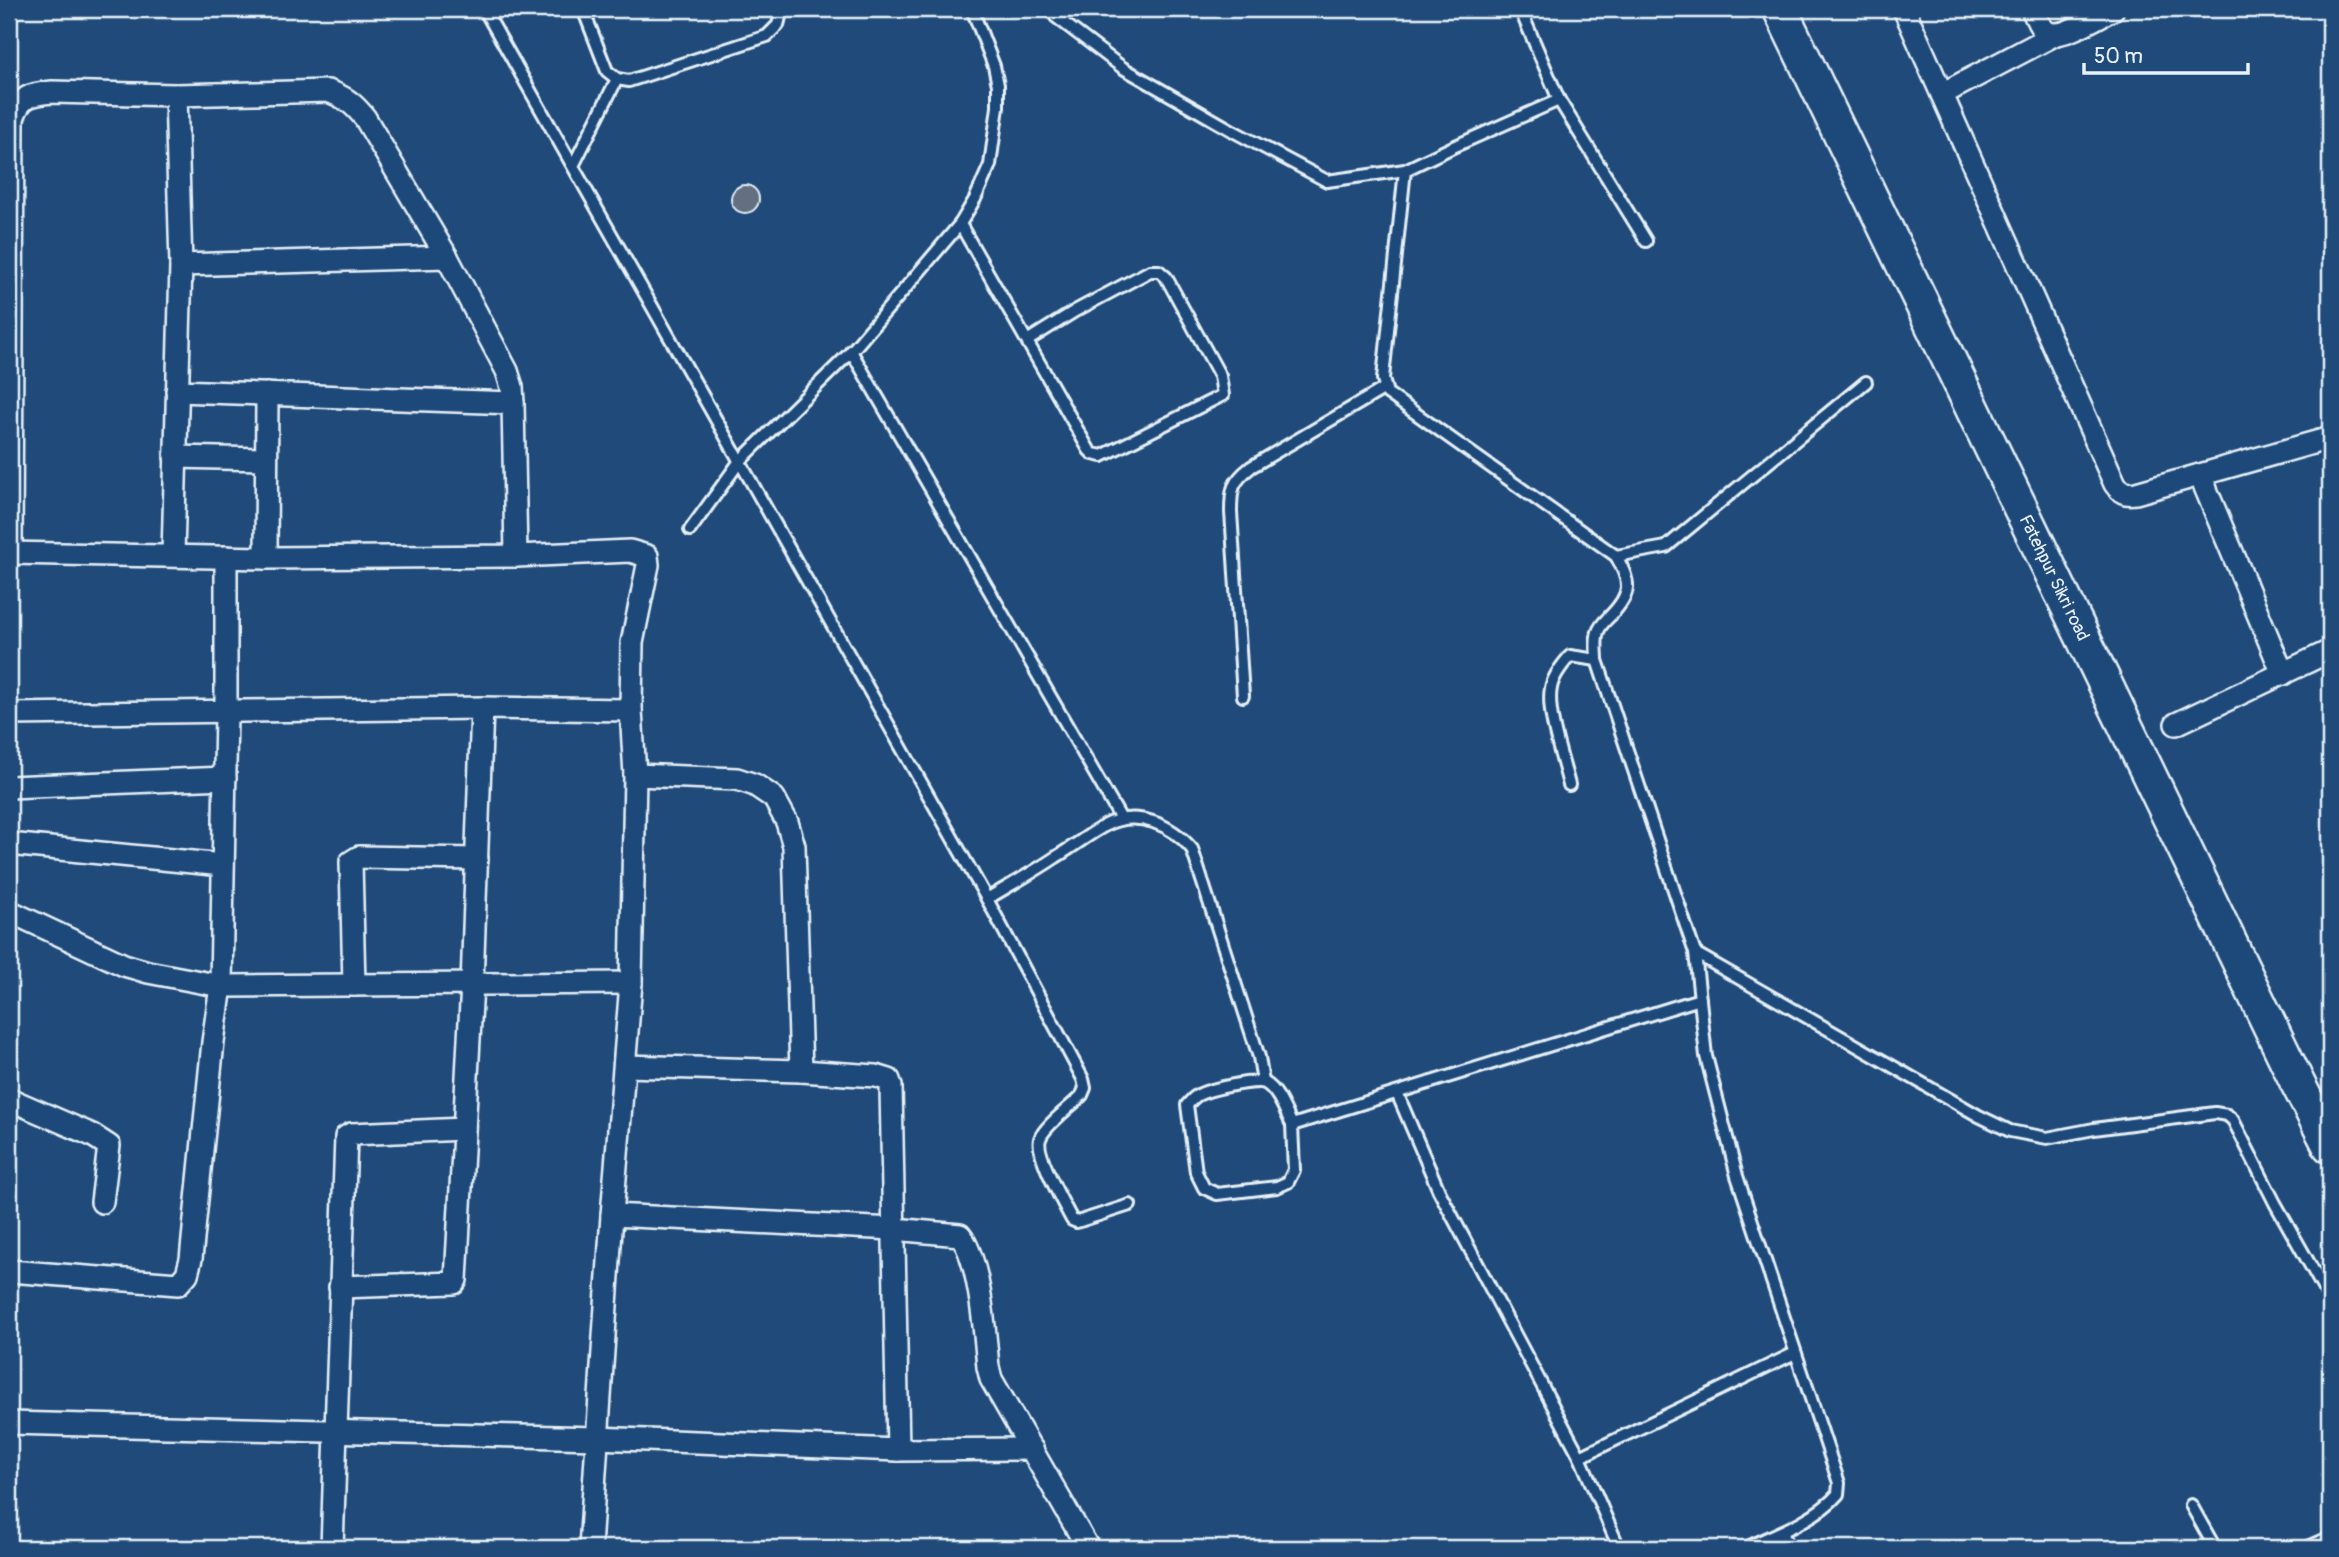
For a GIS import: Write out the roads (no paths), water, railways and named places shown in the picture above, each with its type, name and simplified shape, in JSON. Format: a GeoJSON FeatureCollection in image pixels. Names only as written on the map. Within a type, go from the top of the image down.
{"type":"FeatureCollection","features":[{"type":"Feature","properties":{"kind":"main road","name":"Fatehpur Sikri road"},"geometry":{"type":"LineString","coordinates":[[1780,9],[2330,1146]]}},
{"type":"Feature","properties":{"kind":"street"},"geometry":{"type":"LineString","coordinates":[[1904,9],[2115,484],[2127,495],[2330,438]]}},
{"type":"Feature","properties":{"kind":"street"},"geometry":{"type":"LineString","coordinates":[[2032,9],[2047,33],[2056,34]]}},
{"type":"Feature","properties":{"kind":"street"},"geometry":{"type":"LineString","coordinates":[[1942,94],[2056,34],[2069,31],[2113,9]]}},
{"type":"Feature","properties":{"kind":"street"},"geometry":{"type":"LineString","coordinates":[[516,555],[513,402],[507,371],[447,257],[356,106],[343,96],[328,91],[176,95],[33,94],[18,104],[13,118],[10,553],[266,558],[516,555],[630,551],[647,556],[648,565],[632,643],[631,710],[635,775],[631,983],[612,1215],[590,1548]]}},
{"type":"Feature","properties":{"kind":"street"},"geometry":{"type":"LineString","coordinates":[[173,555],[180,264],[176,95]]}},
{"type":"Feature","properties":{"kind":"street"},"geometry":{"type":"LineString","coordinates":[[180,264],[447,257]]}},
{"type":"Feature","properties":{"kind":"street"},"geometry":{"type":"LineString","coordinates":[[177,391],[513,402]]}},
{"type":"Feature","properties":{"kind":"street"},"geometry":{"type":"LineString","coordinates":[[266,558],[267,394]]}},
{"type":"Feature","properties":{"kind":"street"},"geometry":{"type":"LineString","coordinates":[[174,457],[267,459]]}},
{"type":"Feature","properties":{"kind":"street"},"geometry":{"type":"LineString","coordinates":[[2200,475],[2283,674]]}},
{"type":"Feature","properties":{"kind":"street"},"geometry":{"type":"LineString","coordinates":[[9,1271],[178,1284],[187,1274],[191,1259],[221,986],[226,557]]}},
{"type":"Feature","properties":{"kind":"street"},"geometry":{"type":"LineString","coordinates":[[2176,724],[2330,651]]}},
{"type":"Feature","properties":{"kind":"street"},"geometry":{"type":"LineString","coordinates":[[9,714],[482,708],[631,710]]}},
{"type":"Feature","properties":{"kind":"street"},"geometry":{"type":"LineString","coordinates":[[340,1287],[455,1282],[472,984],[482,708]]}},
{"type":"Feature","properties":{"kind":"street"},"geometry":{"type":"LineString","coordinates":[[635,775],[737,779],[755,785],[774,798],[787,822],[794,846],[800,1071]]}},
{"type":"Feature","properties":{"kind":"street"},"geometry":{"type":"LineString","coordinates":[[9,787],[225,778]]}},
{"type":"Feature","properties":{"kind":"street"},"geometry":{"type":"LineString","coordinates":[[19,845],[223,865]]}},
{"type":"Feature","properties":{"kind":"street"},"geometry":{"type":"LineString","coordinates":[[354,985],[351,862],[359,857],[477,859]]}},
{"type":"Feature","properties":{"kind":"street"},"geometry":{"type":"LineString","coordinates":[[9,911],[124,965],[221,986],[631,983]]}},
{"type":"Feature","properties":{"kind":"street"},"geometry":{"type":"LineString","coordinates":[[625,1066],[800,1071],[876,1076],[889,1080],[898,1450]]}},
{"type":"Feature","properties":{"kind":"street"},"geometry":{"type":"LineString","coordinates":[[9,1099],[92,1135],[109,1146],[102,1202]]}},
{"type":"Feature","properties":{"kind":"street"},"geometry":{"type":"LineString","coordinates":[[332,1548],[346,1137],[351,1134],[464,1129]]}},
{"type":"Feature","properties":{"kind":"street"},"geometry":{"type":"LineString","coordinates":[[612,1215],[894,1229],[960,1235],[967,1244],[975,1265],[991,1379],[1088,1548]]}},
{"type":"Feature","properties":{"kind":"street"},"geometry":{"type":"LineString","coordinates":[[9,1423],[596,1438],[898,1450],[1032,1449]]}},
{"type":"Feature","properties":{"kind":"lane"},"geometry":{"type":"LineString","coordinates":[[484,9],[574,164],[986,899],[1083,1079],[1085,1088],[1082,1096],[1044,1131],[1039,1140],[1041,1156],[1072,1220],[1077,1222],[1129,1205]]}},
{"type":"Feature","properties":{"kind":"lane"},"geometry":{"type":"LineString","coordinates":[[583,9],[607,71],[617,79],[629,81],[767,36],[778,25],[782,9]]}},
{"type":"Feature","properties":{"kind":"lane"},"geometry":{"type":"LineString","coordinates":[[690,530],[740,461],[851,351],[960,224],[975,199],[990,165],[998,107],[998,85],[994,66],[972,9]]}},
{"type":"Feature","properties":{"kind":"lane"},"geometry":{"type":"LineString","coordinates":[[1051,9],[1056,17],[1122,68],[1327,181],[1405,170],[1559,100]]}},
{"type":"Feature","properties":{"kind":"lane"},"geometry":{"type":"LineString","coordinates":[[1520,9],[1559,100],[1646,241]]}},
{"type":"Feature","properties":{"kind":"lane"},"geometry":{"type":"LineString","coordinates":[[574,164],[617,79]]}},
{"type":"Feature","properties":{"kind":"lane"},"geometry":{"type":"LineString","coordinates":[[1405,170],[1384,368],[1385,388],[1393,398],[1616,556],[1625,571],[1627,593],[1624,602],[1602,624],[1597,633],[1597,660],[1695,953],[1706,1056],[1737,1176],[1839,1483],[1838,1494],[1831,1503],[1782,1532],[1745,1548]]}},
{"type":"Feature","properties":{"kind":"lane"},"geometry":{"type":"LineString","coordinates":[[960,224],[1027,341],[1093,454],[1102,456],[1223,395],[1220,376],[1166,277],[1159,271],[1150,271],[1075,311],[1027,341]]}},
{"type":"Feature","properties":{"kind":"lane"},"geometry":{"type":"LineString","coordinates":[[851,351],[1121,819]]}},
{"type":"Feature","properties":{"kind":"lane"},"geometry":{"type":"LineString","coordinates":[[1616,556],[1666,547],[1866,382]]}},
{"type":"Feature","properties":{"kind":"lane"},"geometry":{"type":"LineString","coordinates":[[1243,695],[1231,512],[1234,483],[1251,467],[1385,388]]}},
{"type":"Feature","properties":{"kind":"lane"},"geometry":{"type":"LineString","coordinates":[[1570,785],[1549,702],[1551,686],[1570,656],[1597,660]]}},
{"type":"Feature","properties":{"kind":"lane"},"geometry":{"type":"LineString","coordinates":[[986,899],[1106,825],[1121,819],[1146,820],[1163,825],[1182,837],[1192,849],[1259,1057],[1262,1082]]}},
{"type":"Feature","properties":{"kind":"lane"},"geometry":{"type":"LineString","coordinates":[[1695,953],[1979,1116],[2010,1131],[2047,1138],[2215,1113],[2227,1115],[2233,1120],[2275,1203],[2330,1300]]}},
{"type":"Feature","properties":{"kind":"lane"},"geometry":{"type":"LineString","coordinates":[[1292,1125],[1700,999]]}},
{"type":"Feature","properties":{"kind":"lane"},"geometry":{"type":"LineString","coordinates":[[1262,1082],[1270,1087],[1292,1125],[1294,1170],[1288,1182],[1277,1187],[1217,1194],[1205,1188],[1196,1172],[1187,1105],[1196,1096],[1243,1083],[1262,1082]]}},
{"type":"Feature","properties":{"kind":"lane"},"geometry":{"type":"LineString","coordinates":[[1397,1093],[1439,1191],[1580,1457],[1619,1548]]}},
{"type":"Feature","properties":{"kind":"lane"},"geometry":{"type":"LineString","coordinates":[[1580,1457],[1795,1353]]}},
{"type":"Feature","properties":{"kind":"lane"},"geometry":{"type":"LineString","coordinates":[[2190,1505],[2215,1548]]}},
{"type":"Feature","properties":{"kind":"lane"},"geometry":{"type":"LineString","coordinates":[[1782,1532],[1789,1548]]}},
{"type":"Feature","properties":{"kind":"lane"},"geometry":{"type":"LineString","coordinates":[[2305,1548],[2330,1537]]}}]}
